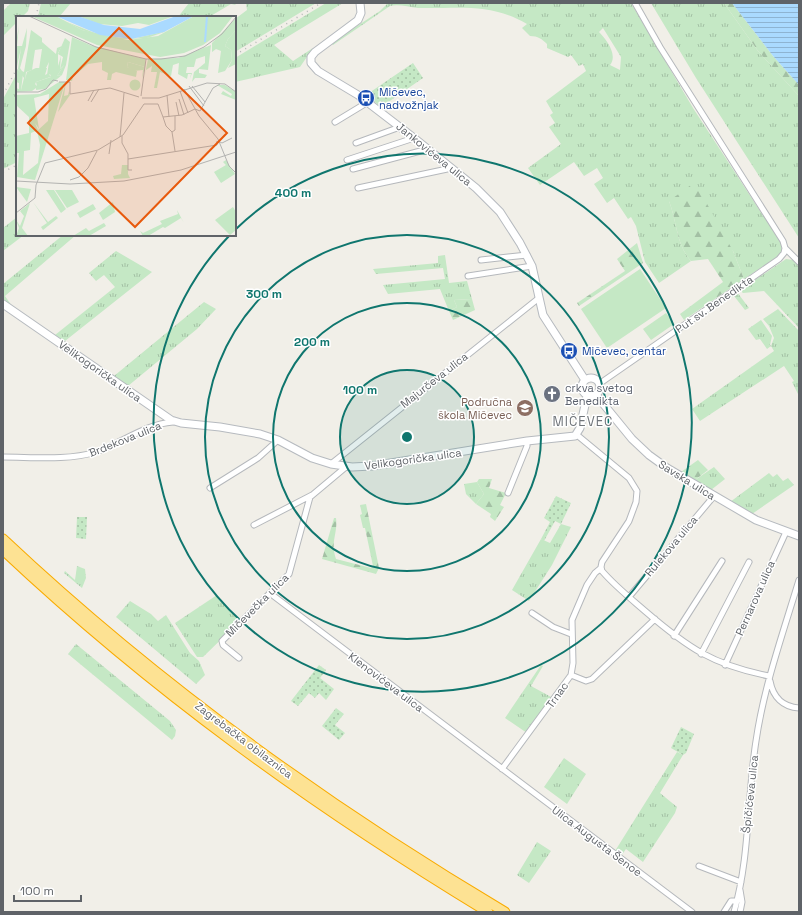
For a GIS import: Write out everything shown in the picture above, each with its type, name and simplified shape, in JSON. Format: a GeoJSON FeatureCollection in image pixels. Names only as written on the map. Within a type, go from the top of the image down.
{"type":"FeatureCollection","features":[{"type":"Feature","properties":{"kind":"highway","name":"Zagrebačka obilaznica"},"geometry":{"type":"LineString","coordinates":[[3,539],[131,652],[233,733],[348,814],[423,863],[505,912]]}},
{"type":"Feature","properties":{"kind":"highway","name":"Zagrebačka obilaznica"},"geometry":{"type":"LineString","coordinates":[[3,550],[120,654],[223,736],[344,822],[488,912]]}},
{"type":"Feature","properties":{"kind":"street","name":"Jankovićeva ulica"},"geometry":{"type":"LineString","coordinates":[[360,3],[361,13],[358,20],[315,52],[310,58],[312,65],[318,71],[345,86],[368,102],[400,127],[476,188],[500,212],[527,255],[532,266],[543,315],[585,380]]}},
{"type":"Feature","properties":{"kind":"street"},"geometry":{"type":"LineString","coordinates":[[635,3],[660,47],[783,241],[785,248],[799,262]]}},
{"type":"Feature","properties":{"kind":"street"},"geometry":{"type":"LineString","coordinates":[[335,122],[368,102]]}},
{"type":"Feature","properties":{"kind":"street"},"geometry":{"type":"LineString","coordinates":[[356,143],[400,127]]}},
{"type":"Feature","properties":{"kind":"street"},"geometry":{"type":"LineString","coordinates":[[347,160],[414,138]]}},
{"type":"Feature","properties":{"kind":"street"},"geometry":{"type":"LineString","coordinates":[[353,169],[428,149]]}},
{"type":"Feature","properties":{"kind":"street"},"geometry":{"type":"LineString","coordinates":[[358,188],[452,168]]}},
{"type":"Feature","properties":{"kind":"street","name":"Put sv. Benedikta"},"geometry":{"type":"LineString","coordinates":[[599,384],[779,259],[784,254],[785,248]]}},
{"type":"Feature","properties":{"kind":"street"},"geometry":{"type":"LineString","coordinates":[[481,260],[527,255]]}},
{"type":"Feature","properties":{"kind":"street"},"geometry":{"type":"LineString","coordinates":[[468,276],[532,266]]}},
{"type":"Feature","properties":{"kind":"street","name":"Majurčeva ulica"},"geometry":{"type":"LineString","coordinates":[[331,464],[539,298]]}},
{"type":"Feature","properties":{"kind":"street","name":"Velikogorička ulica"},"geometry":{"type":"LineString","coordinates":[[3,304],[154,409],[176,422],[248,432],[278,440],[312,458],[331,464],[347,466],[372,466],[527,441],[576,435]]}},
{"type":"Feature","properties":{"kind":"street"},"geometry":{"type":"LineString","coordinates":[[594,379],[599,384],[599,391],[596,395],[587,396],[582,390],[582,383],[585,380],[594,379]]}},
{"type":"Feature","properties":{"kind":"street","name":"Savska ulica"},"geometry":{"type":"LineString","coordinates":[[596,395],[623,429],[649,455],[667,468],[756,520],[799,536]]}},
{"type":"Feature","properties":{"kind":"street"},"geometry":{"type":"LineString","coordinates":[[576,435],[587,396]]}},
{"type":"Feature","properties":{"kind":"street","name":"Brdekova ulica"},"geometry":{"type":"LineString","coordinates":[[3,457],[86,454],[106,448],[154,426],[176,422]]}},
{"type":"Feature","properties":{"kind":"street","name":"Trnac"},"geometry":{"type":"LineString","coordinates":[[502,769],[571,675],[573,658],[571,634],[572,620],[576,607],[595,573],[601,568],[601,564],[607,553],[632,514],[636,502],[637,491],[629,478],[576,435]]}},
{"type":"Feature","properties":{"kind":"street"},"geometry":{"type":"LineString","coordinates":[[210,488],[255,460],[278,440]]}},
{"type":"Feature","properties":{"kind":"street"},"geometry":{"type":"LineString","coordinates":[[508,493],[527,446],[527,441]]}},
{"type":"Feature","properties":{"kind":"street"},"geometry":{"type":"LineString","coordinates":[[254,525],[312,495],[347,466]]}},
{"type":"Feature","properties":{"kind":"street","name":"Mičevečka ulica"},"geometry":{"type":"LineString","coordinates":[[239,658],[223,645],[222,641],[292,570],[312,495]]}},
{"type":"Feature","properties":{"kind":"street","name":"Rulekova ulica"},"geometry":{"type":"LineString","coordinates":[[629,597],[714,496]]}},
{"type":"Feature","properties":{"kind":"street","name":"Pernarova ulica"},"geometry":{"type":"LineString","coordinates":[[725,665],[786,532]]}},
{"type":"Feature","properties":{"kind":"street"},"geometry":{"type":"LineString","coordinates":[[674,636],[722,560]]}},
{"type":"Feature","properties":{"kind":"street"},"geometry":{"type":"LineString","coordinates":[[701,654],[749,562]]}},
{"type":"Feature","properties":{"kind":"street"},"geometry":{"type":"LineString","coordinates":[[601,568],[629,597],[674,636],[701,654],[725,665],[770,676],[771,686],[777,698],[786,705],[799,708]]}},
{"type":"Feature","properties":{"kind":"street","name":"Špičićeva ulica"},"geometry":{"type":"LineString","coordinates":[[734,912],[741,882],[756,741],[770,676],[799,580]]}},
{"type":"Feature","properties":{"kind":"street","name":"Klenovićeva ulica"},"geometry":{"type":"LineString","coordinates":[[270,594],[502,769]]}},
{"type":"Feature","properties":{"kind":"street"},"geometry":{"type":"LineString","coordinates":[[532,613],[553,627],[571,634]]}},
{"type":"Feature","properties":{"kind":"street"},"geometry":{"type":"LineString","coordinates":[[571,675],[586,681],[592,679],[654,619]]}},
{"type":"Feature","properties":{"kind":"street","name":"Ulica Augusta Šenoe"},"geometry":{"type":"LineString","coordinates":[[502,769],[692,912]]}},
{"type":"Feature","properties":{"kind":"street"},"geometry":{"type":"LineString","coordinates":[[699,866],[741,882]]}},
{"type":"Feature","properties":{"kind":"street"},"geometry":{"type":"LineString","coordinates":[[740,889],[742,902],[740,912]]}},
{"type":"Feature","properties":{"kind":"street"},"geometry":{"type":"LineString","coordinates":[[724,912],[731,901],[737,901]]}},
{"type":"Feature","properties":{"kind":"green space"},"geometry":{"type":"Polygon","coordinates":[[[11,3],[30,3],[28,11],[23,16],[16,16],[16,23],[3,36],[3,11],[11,3]]]}},
{"type":"Feature","properties":{"kind":"green space"},"geometry":{"type":"Polygon","coordinates":[[[41,3],[71,3],[60,16],[38,16],[41,3]]]}},
{"type":"Feature","properties":{"kind":"green space"},"geometry":{"type":"Polygon","coordinates":[[[189,3],[234,3],[236,5],[231,4],[211,16],[179,16],[189,3]]]}},
{"type":"Feature","properties":{"kind":"green space"},"geometry":{"type":"Polygon","coordinates":[[[240,3],[316,3],[236,51],[236,18],[247,10],[246,4],[240,3]]]}},
{"type":"Feature","properties":{"kind":"green space"},"geometry":{"type":"Polygon","coordinates":[[[326,3],[343,3],[274,45],[293,61],[313,48],[300,67],[236,82],[236,57],[326,3]]]}},
{"type":"Feature","properties":{"kind":"green space"},"geometry":{"type":"Polygon","coordinates":[[[388,3],[631,3],[693,108],[781,243],[782,250],[780,255],[744,279],[733,251],[669,201],[682,248],[691,261],[659,283],[645,262],[636,226],[631,217],[628,219],[614,198],[607,203],[594,184],[603,178],[597,168],[584,176],[574,162],[540,185],[528,168],[561,144],[549,127],[555,123],[550,115],[553,113],[546,101],[586,71],[583,64],[579,66],[571,55],[568,57],[547,48],[547,44],[542,39],[530,36],[522,28],[527,24],[500,12],[474,8],[418,8],[393,5],[333,45],[331,43],[380,11],[388,3]],[[603,28],[599,32],[608,43],[612,52],[613,57],[610,65],[620,70],[621,57],[603,28]]]}},
{"type":"Feature","properties":{"kind":"green space"},"geometry":{"type":"Polygon","coordinates":[[[651,3],[724,3],[758,51],[799,96],[799,238],[696,78],[651,3]]]}},
{"type":"Feature","properties":{"kind":"green space"},"geometry":{"type":"Polygon","coordinates":[[[724,3],[732,3],[773,56],[799,85],[799,96],[758,51],[724,3]]]}},
{"type":"Feature","properties":{"kind":"green space"},"geometry":{"type":"Polygon","coordinates":[[[413,63],[423,78],[381,107],[366,95],[413,63]]]}},
{"type":"Feature","properties":{"kind":"green space"},"geometry":{"type":"Polygon","coordinates":[[[16,78],[16,162],[3,169],[3,99],[16,78]]]}},
{"type":"Feature","properties":{"kind":"green space"},"geometry":{"type":"Polygon","coordinates":[[[695,182],[733,251],[744,279],[684,320],[680,314],[723,282],[708,259],[691,261],[682,248],[677,232],[669,201],[695,182]]]}},
{"type":"Feature","properties":{"kind":"green space"},"geometry":{"type":"Polygon","coordinates":[[[16,218],[16,236],[23,236],[3,251],[3,228],[16,218]]]}},
{"type":"Feature","properties":{"kind":"green space"},"geometry":{"type":"Polygon","coordinates":[[[62,236],[75,236],[5,296],[12,306],[3,299],[3,284],[62,236]]]}},
{"type":"Feature","properties":{"kind":"green space"},"geometry":{"type":"Polygon","coordinates":[[[637,243],[643,263],[579,306],[577,303],[625,271],[617,259],[637,243]]]}},
{"type":"Feature","properties":{"kind":"green space"},"geometry":{"type":"Polygon","coordinates":[[[116,251],[152,272],[65,341],[55,335],[115,287],[104,275],[96,281],[89,273],[116,251]]]}},
{"type":"Feature","properties":{"kind":"green space"},"geometry":{"type":"Polygon","coordinates":[[[445,255],[449,283],[467,281],[472,299],[454,300],[457,307],[449,311],[440,289],[388,294],[383,285],[445,279],[443,268],[376,274],[373,269],[438,263],[438,256],[445,255]]]}},
{"type":"Feature","properties":{"kind":"green space"},"geometry":{"type":"Polygon","coordinates":[[[786,259],[793,260],[799,267],[799,328],[764,291],[743,293],[740,290],[786,259]]]}},
{"type":"Feature","properties":{"kind":"green space"},"geometry":{"type":"Polygon","coordinates":[[[640,269],[666,308],[607,348],[581,309],[640,269]]]}},
{"type":"Feature","properties":{"kind":"green space"},"geometry":{"type":"Polygon","coordinates":[[[737,292],[749,308],[745,310],[734,296],[688,326],[737,292]]]}},
{"type":"Feature","properties":{"kind":"green space"},"geometry":{"type":"Polygon","coordinates":[[[472,299],[475,310],[453,320],[449,311],[457,307],[454,300],[472,299]]]}},
{"type":"Feature","properties":{"kind":"green space"},"geometry":{"type":"Polygon","coordinates":[[[204,302],[216,309],[197,329],[128,386],[114,376],[204,302]]]}},
{"type":"Feature","properties":{"kind":"green space"},"geometry":{"type":"Polygon","coordinates":[[[778,309],[799,331],[799,396],[792,382],[794,381],[784,366],[700,421],[692,409],[774,351],[771,346],[774,338],[769,326],[763,319],[778,309]]]}},
{"type":"Feature","properties":{"kind":"green space"},"geometry":{"type":"Polygon","coordinates":[[[666,313],[674,324],[651,340],[643,329],[666,313]]]}},
{"type":"Feature","properties":{"kind":"green space"},"geometry":{"type":"Polygon","coordinates":[[[761,320],[772,336],[771,346],[767,349],[760,339],[756,340],[748,329],[761,320]]]}},
{"type":"Feature","properties":{"kind":"green space"},"geometry":{"type":"Polygon","coordinates":[[[698,460],[708,470],[695,480],[681,472],[698,460]]]}},
{"type":"Feature","properties":{"kind":"green space"},"geometry":{"type":"Polygon","coordinates":[[[714,467],[725,479],[711,490],[695,480],[714,467]]]}},
{"type":"Feature","properties":{"kind":"green space"},"geometry":{"type":"Polygon","coordinates":[[[769,473],[773,477],[777,474],[783,481],[788,478],[794,485],[752,514],[730,502],[769,473]]]}},
{"type":"Feature","properties":{"kind":"green space"},"geometry":{"type":"Polygon","coordinates":[[[479,479],[492,479],[489,488],[506,493],[500,505],[504,507],[495,521],[490,517],[491,514],[476,504],[484,494],[477,482],[479,479]]]}},
{"type":"Feature","properties":{"kind":"green space"},"geometry":{"type":"Polygon","coordinates":[[[477,482],[484,494],[476,504],[466,494],[464,484],[477,482]]]}},
{"type":"Feature","properties":{"kind":"green space"},"geometry":{"type":"Polygon","coordinates":[[[556,496],[571,503],[561,524],[555,521],[544,541],[541,539],[550,522],[544,518],[556,496]]]}},
{"type":"Feature","properties":{"kind":"green space"},"geometry":{"type":"Polygon","coordinates":[[[366,504],[379,568],[376,574],[322,559],[334,518],[336,518],[334,553],[336,559],[371,568],[373,566],[365,528],[363,528],[360,515],[362,514],[360,505],[366,504]]]}},
{"type":"Feature","properties":{"kind":"green space"},"geometry":{"type":"Polygon","coordinates":[[[77,517],[87,517],[86,539],[76,538],[77,517]]]}},
{"type":"Feature","properties":{"kind":"green space"},"geometry":{"type":"Polygon","coordinates":[[[561,524],[571,527],[552,565],[529,601],[512,590],[541,539],[550,543],[561,524]]]}},
{"type":"Feature","properties":{"kind":"green space"},"geometry":{"type":"Polygon","coordinates":[[[77,566],[85,569],[86,578],[82,588],[64,573],[65,571],[75,580],[77,566]]]}},
{"type":"Feature","properties":{"kind":"green space"},"geometry":{"type":"Polygon","coordinates":[[[217,595],[240,621],[203,657],[197,657],[175,623],[217,595]]]}},
{"type":"Feature","properties":{"kind":"green space"},"geometry":{"type":"Polygon","coordinates":[[[130,601],[151,614],[158,621],[166,615],[190,653],[199,661],[205,675],[196,684],[116,617],[130,601]]]}},
{"type":"Feature","properties":{"kind":"green space"},"geometry":{"type":"Polygon","coordinates":[[[76,644],[170,721],[176,730],[175,736],[172,740],[68,654],[76,644]]]}},
{"type":"Feature","properties":{"kind":"green space"},"geometry":{"type":"Polygon","coordinates":[[[319,665],[326,670],[320,678],[334,689],[326,700],[319,693],[315,698],[309,693],[298,706],[291,701],[319,665]]]}},
{"type":"Feature","properties":{"kind":"green space"},"geometry":{"type":"Polygon","coordinates":[[[541,665],[543,666],[531,686],[553,698],[527,733],[505,718],[541,665]]]}},
{"type":"Feature","properties":{"kind":"green space"},"geometry":{"type":"Polygon","coordinates":[[[336,708],[344,714],[335,725],[345,733],[339,740],[322,726],[336,708]]]}},
{"type":"Feature","properties":{"kind":"green space"},"geometry":{"type":"Polygon","coordinates":[[[681,727],[694,734],[686,753],[683,755],[671,748],[681,727]]]}},
{"type":"Feature","properties":{"kind":"green space"},"geometry":{"type":"Polygon","coordinates":[[[677,752],[683,755],[660,793],[677,807],[675,813],[643,862],[626,849],[621,856],[615,851],[677,752]]]}},
{"type":"Feature","properties":{"kind":"green space"},"geometry":{"type":"Polygon","coordinates":[[[564,758],[586,774],[567,804],[544,787],[564,758]]]}},
{"type":"Feature","properties":{"kind":"green space"},"geometry":{"type":"Polygon","coordinates":[[[537,842],[551,851],[529,883],[517,875],[537,842]]]}},
{"type":"Feature","properties":{"kind":"water"},"geometry":{"type":"Polygon","coordinates":[[[732,3],[799,3],[799,85],[773,56],[732,3]]]}},
{"type":"Feature","properties":{"kind":"railway"},"geometry":{"type":"LineString","coordinates":[[36,16],[39,3]]}},
{"type":"Feature","properties":{"kind":"railway"},"geometry":{"type":"LineString","coordinates":[[236,54],[321,3]]}},
{"type":"Feature","properties":{"kind":"railway"},"geometry":{"type":"LineString","coordinates":[[3,95],[16,70]]}},
{"type":"Feature","properties":{"kind":"railway"},"geometry":{"type":"LineString","coordinates":[[3,172],[16,166]]}},
{"type":"Feature","properties":{"kind":"place","name":"Mičevec, nadvožnjak"},"geometry":{"type":"Point","coordinates":[366,98]}},
{"type":"Feature","properties":{"kind":"place","name":"Mičevec, centar"},"geometry":{"type":"Point","coordinates":[569,351]}},
{"type":"Feature","properties":{"kind":"place","name":"crkva svetog Benedikta"},"geometry":{"type":"Point","coordinates":[552,394]}},
{"type":"Feature","properties":{"kind":"place","name":"Područna škola Mičevec"},"geometry":{"type":"Point","coordinates":[525,408]}},
{"type":"Feature","properties":{"kind":"district","name":"MIČEVEC"},"geometry":{"type":"Point","coordinates":[583,421]}}]}
